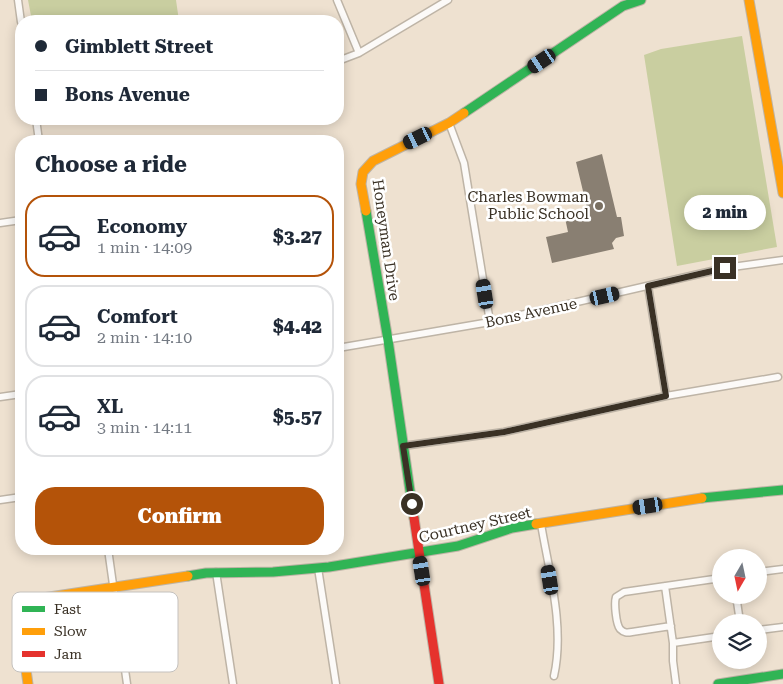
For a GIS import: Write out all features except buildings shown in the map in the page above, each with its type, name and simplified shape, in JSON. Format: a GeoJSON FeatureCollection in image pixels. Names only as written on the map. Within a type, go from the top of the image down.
{"type":"FeatureCollection","features":[{"type":"Feature","properties":{"kind":"street"},"geometry":{"type":"LineString","coordinates":[[18,0],[20,15]]}},
{"type":"Feature","properties":{"kind":"street"},"geometry":{"type":"LineString","coordinates":[[337,0],[343,15]]}},
{"type":"Feature","properties":{"kind":"street"},"geometry":{"type":"LineString","coordinates":[[344,59],[359,53],[448,0]]}},
{"type":"Feature","properties":{"kind":"street","name":"Honeyman Drive"},"geometry":{"type":"LineString","coordinates":[[388,340],[361,184],[363,172],[373,161],[449,123],[621,3],[641,0]]}},
{"type":"Feature","properties":{"kind":"street"},"geometry":{"type":"LineString","coordinates":[[749,0],[783,193]]}},
{"type":"Feature","properties":{"kind":"street"},"geometry":{"type":"LineString","coordinates":[[344,17],[359,53]]}},
{"type":"Feature","properties":{"kind":"street"},"geometry":{"type":"LineString","coordinates":[[449,123],[464,164],[490,322]]}},
{"type":"Feature","properties":{"kind":"street"},"geometry":{"type":"LineString","coordinates":[[0,223],[15,221]]}},
{"type":"Feature","properties":{"kind":"street","name":"Bons Avenue"},"geometry":{"type":"LineString","coordinates":[[344,347],[490,322],[725,268],[783,260]]}},
{"type":"Feature","properties":{"kind":"street"},"geometry":{"type":"LineString","coordinates":[[648,286],[666,396]]}},
{"type":"Feature","properties":{"kind":"street"},"geometry":{"type":"LineString","coordinates":[[388,340],[439,684]]}},
{"type":"Feature","properties":{"kind":"street"},"geometry":{"type":"LineString","coordinates":[[403,446],[504,432],[666,396],[778,377]]}},
{"type":"Feature","properties":{"kind":"street"},"geometry":{"type":"LineString","coordinates":[[0,397],[15,395]]}},
{"type":"Feature","properties":{"kind":"street","name":"Courtney Street"},"geometry":{"type":"LineString","coordinates":[[79,592],[216,572],[273,572],[318,568],[458,546],[512,528],[705,496],[783,490]]}},
{"type":"Feature","properties":{"kind":"street"},"geometry":{"type":"LineString","coordinates":[[0,493],[0,500],[15,498]]}},
{"type":"Feature","properties":{"kind":"street"},"geometry":{"type":"LineString","coordinates":[[541,524],[557,617],[557,664],[554,676]]}},
{"type":"Feature","properties":{"kind":"street"},"geometry":{"type":"LineString","coordinates":[[109,555],[114,592]]}},
{"type":"Feature","properties":{"kind":"street"},"geometry":{"type":"LineString","coordinates":[[318,568],[336,684]]}},
{"type":"Feature","properties":{"kind":"street"},"geometry":{"type":"LineString","coordinates":[[768,571],[783,569]]}},
{"type":"Feature","properties":{"kind":"street"},"geometry":{"type":"LineString","coordinates":[[216,572],[233,684]]}},
{"type":"Feature","properties":{"kind":"street"},"geometry":{"type":"LineString","coordinates":[[671,626],[626,633],[618,626],[614,602],[616,597],[619,594],[712,579]]}},
{"type":"Feature","properties":{"kind":"street"},"geometry":{"type":"LineString","coordinates":[[665,586],[673,643],[672,661],[676,684]]}},
{"type":"Feature","properties":{"kind":"street"},"geometry":{"type":"LineString","coordinates":[[767,629],[783,627]]}},
{"type":"Feature","properties":{"kind":"street"},"geometry":{"type":"LineString","coordinates":[[673,643],[712,637]]}},
{"type":"Feature","properties":{"kind":"street"},"geometry":{"type":"LineString","coordinates":[[718,684],[783,674]]}},
{"type":"Feature","properties":{"kind":"green space"},"geometry":{"type":"Polygon","coordinates":[[[28,0],[176,0],[178,15],[31,15],[28,0]]]}},
{"type":"Feature","properties":{"kind":"green space"},"geometry":{"type":"Polygon","coordinates":[[[742,36],[777,247],[677,266],[644,55],[661,49],[742,36]]]}},
{"type":"Feature","properties":{"kind":"traffic: fast"},"geometry":{"type":"LineString","coordinates":[[464,113],[623,6],[641,0]]}},
{"type":"Feature","properties":{"kind":"traffic: fast"},"geometry":{"type":"LineString","coordinates":[[366,211],[388,340],[414,518]]}},
{"type":"Feature","properties":{"kind":"traffic: fast"},"geometry":{"type":"LineString","coordinates":[[702,498],[783,490]]}},
{"type":"Feature","properties":{"kind":"traffic: fast"},"geometry":{"type":"LineString","coordinates":[[188,576],[206,573],[273,572],[329,567],[458,546],[512,528],[536,524]]}},
{"type":"Feature","properties":{"kind":"traffic: fast"},"geometry":{"type":"LineString","coordinates":[[718,684],[783,674]]}},
{"type":"Feature","properties":{"kind":"traffic: slow"},"geometry":{"type":"LineString","coordinates":[[749,0],[783,193]]}},
{"type":"Feature","properties":{"kind":"traffic: slow"},"geometry":{"type":"LineString","coordinates":[[366,211],[361,184],[363,172],[373,161],[449,123],[464,113]]}},
{"type":"Feature","properties":{"kind":"traffic: slow"},"geometry":{"type":"LineString","coordinates":[[536,524],[702,498]]}},
{"type":"Feature","properties":{"kind":"traffic: slow"},"geometry":{"type":"LineString","coordinates":[[82,592],[188,576]]}},
{"type":"Feature","properties":{"kind":"traffic: slow"},"geometry":{"type":"LineString","coordinates":[[26,672],[28,684]]}},
{"type":"Feature","properties":{"kind":"traffic: jam"},"geometry":{"type":"LineString","coordinates":[[414,518],[439,684]]}},
{"type":"Feature","properties":{"kind":"place","name":"Charles Bowman Public School"},"geometry":{"type":"Point","coordinates":[599,206]}},
{"type":"Feature","properties":{"kind":"route"},"geometry":{"type":"LineString","coordinates":[[412,504],[403,446],[504,432],[666,396],[648,286],[725,268]]}}]}
